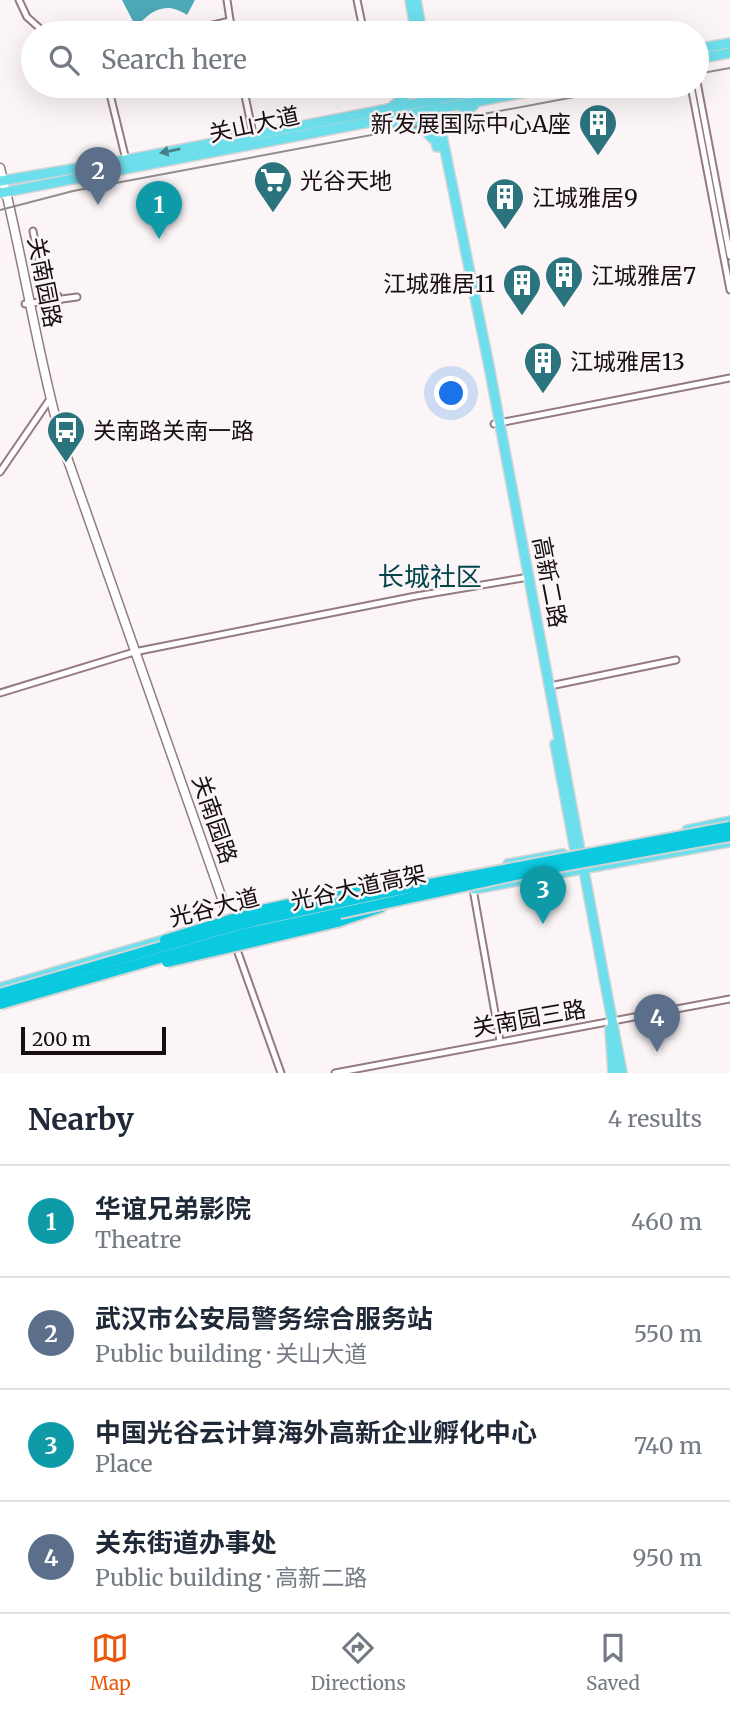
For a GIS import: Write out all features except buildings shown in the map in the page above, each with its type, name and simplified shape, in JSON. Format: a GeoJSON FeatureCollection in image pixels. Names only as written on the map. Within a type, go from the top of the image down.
{"type":"FeatureCollection","features":[{"type":"Feature","properties":{"kind":"highway","name":"光谷大道高架"},"geometry":{"type":"LineString","coordinates":[[0,994],[237,925],[382,894],[730,827]]}},
{"type":"Feature","properties":{"kind":"highway","name":"光谷大道高架"},"geometry":{"type":"LineString","coordinates":[[0,1004],[239,935],[534,871],[730,836]]}},
{"type":"Feature","properties":{"kind":"highway"},"geometry":{"type":"LineString","coordinates":[[141,951],[201,927],[327,896],[418,883]]}},
{"type":"Feature","properties":{"kind":"highway"},"geometry":{"type":"LineString","coordinates":[[106,973],[139,969],[337,922],[389,904]]}},
{"type":"Feature","properties":{"kind":"main road"},"geometry":{"type":"LineString","coordinates":[[410,0],[414,21]]}},
{"type":"Feature","properties":{"kind":"main road"},"geometry":{"type":"LineString","coordinates":[[416,0],[420,21]]}},
{"type":"Feature","properties":{"kind":"main road"},"geometry":{"type":"LineString","coordinates":[[709,47],[730,43]]}},
{"type":"Feature","properties":{"kind":"main road"},"geometry":{"type":"LineString","coordinates":[[709,57],[730,53]]}},
{"type":"Feature","properties":{"kind":"main road"},"geometry":{"type":"LineString","coordinates":[[392,107],[403,98]]}},
{"type":"Feature","properties":{"kind":"main road"},"geometry":{"type":"LineString","coordinates":[[430,98],[432,105]]}},
{"type":"Feature","properties":{"kind":"main road"},"geometry":{"type":"LineString","coordinates":[[432,98],[432,105]]}},
{"type":"Feature","properties":{"kind":"main road","name":"关山大道"},"geometry":{"type":"LineString","coordinates":[[2,189],[324,129],[378,122],[456,98]]}},
{"type":"Feature","properties":{"kind":"main road","name":"关山大道"},"geometry":{"type":"LineString","coordinates":[[2,189],[126,160],[392,107],[479,102],[499,98]]}},
{"type":"Feature","properties":{"kind":"main road"},"geometry":{"type":"LineString","coordinates":[[440,132],[479,102]]}},
{"type":"Feature","properties":{"kind":"main road","name":"高新二路"},"geometry":{"type":"LineString","coordinates":[[432,105],[440,132],[550,686],[581,868],[622,1073]]}},
{"type":"Feature","properties":{"kind":"main road","name":"高新二路"},"geometry":{"type":"LineString","coordinates":[[432,105],[438,149],[497,423]]}},
{"type":"Feature","properties":{"kind":"main road"},"geometry":{"type":"LineString","coordinates":[[378,122],[421,126],[430,134],[438,149]]}},
{"type":"Feature","properties":{"kind":"main road","name":"关南园路"},"geometry":{"type":"LineString","coordinates":[[0,168],[2,189],[60,447],[135,652],[232,934]]}},
{"type":"Feature","properties":{"kind":"main road","name":"高新二路"},"geometry":{"type":"LineString","coordinates":[[527,577],[572,835],[579,852]]}},
{"type":"Feature","properties":{"kind":"main road","name":"光谷大道"},"geometry":{"type":"LineString","coordinates":[[0,988],[229,921],[730,821]]}},
{"type":"Feature","properties":{"kind":"main road"},"geometry":{"type":"LineString","coordinates":[[552,855],[568,848],[572,835]]}},
{"type":"Feature","properties":{"kind":"main road","name":"光谷大道"},"geometry":{"type":"LineString","coordinates":[[0,1004],[232,934],[730,842]]}},
{"type":"Feature","properties":{"kind":"main road","name":"高新二路"},"geometry":{"type":"LineString","coordinates":[[612,1021],[613,1073]]}},
{"type":"Feature","properties":{"kind":"street"},"geometry":{"type":"LineString","coordinates":[[19,0],[32,21]]}},
{"type":"Feature","properties":{"kind":"street"},"geometry":{"type":"LineString","coordinates":[[227,0],[230,21]]}},
{"type":"Feature","properties":{"kind":"street"},"geometry":{"type":"LineString","coordinates":[[357,0],[361,21]]}},
{"type":"Feature","properties":{"kind":"street"},"geometry":{"type":"LineString","coordinates":[[111,98],[126,160]]}},
{"type":"Feature","properties":{"kind":"street"},"geometry":{"type":"LineString","coordinates":[[246,98],[253,134]]}},
{"type":"Feature","properties":{"kind":"street"},"geometry":{"type":"LineString","coordinates":[[693,98],[730,290]]}},
{"type":"Feature","properties":{"kind":"street"},"geometry":{"type":"LineString","coordinates":[[700,98],[730,256]]}},
{"type":"Feature","properties":{"kind":"street"},"geometry":{"type":"LineString","coordinates":[[33,232],[45,293],[58,296],[59,300]]}},
{"type":"Feature","properties":{"kind":"street"},"geometry":{"type":"LineString","coordinates":[[28,304],[77,297]]}},
{"type":"Feature","properties":{"kind":"street"},"geometry":{"type":"LineString","coordinates":[[497,423],[730,377]]}},
{"type":"Feature","properties":{"kind":"street"},"geometry":{"type":"LineString","coordinates":[[0,472],[49,400]]}},
{"type":"Feature","properties":{"kind":"street"},"geometry":{"type":"LineString","coordinates":[[0,693],[135,652],[416,596],[527,577]]}},
{"type":"Feature","properties":{"kind":"street"},"geometry":{"type":"LineString","coordinates":[[550,686],[676,660]]}},
{"type":"Feature","properties":{"kind":"street"},"geometry":{"type":"LineString","coordinates":[[473,889],[500,1041]]}},
{"type":"Feature","properties":{"kind":"street"},"geometry":{"type":"LineString","coordinates":[[232,934],[281,1073]]}},
{"type":"Feature","properties":{"kind":"street","name":"关南园三路"},"geometry":{"type":"LineString","coordinates":[[335,1073],[730,999]]}},
{"type":"Feature","properties":{"kind":"water"},"geometry":{"type":"Polygon","coordinates":[[[122,0],[195,0],[187,15],[172,8],[165,8],[153,12],[142,21],[133,21],[122,0]]]}},
{"type":"Feature","properties":{"kind":"tram line"},"geometry":{"type":"LineString","coordinates":[[709,72],[730,68]]}},
{"type":"Feature","properties":{"kind":"tram line"},"geometry":{"type":"LineString","coordinates":[[0,210],[73,191],[569,98]]}},
{"type":"Feature","properties":{"kind":"place","name":"新发展国际中心A座"},"geometry":{"type":"Point","coordinates":[598,157]}},
{"type":"Feature","properties":{"kind":"place","name":"武汉市公安局警务综合服务站"},"geometry":{"type":"Point","coordinates":[98,205]}},
{"type":"Feature","properties":{"kind":"place","name":"光谷天地"},"geometry":{"type":"Point","coordinates":[273,214]}},
{"type":"Feature","properties":{"kind":"place","name":"江城雅居9"},"geometry":{"type":"Point","coordinates":[505,231]}},
{"type":"Feature","properties":{"kind":"place","name":"华谊兄弟影院"},"geometry":{"type":"Point","coordinates":[159,239]}},
{"type":"Feature","properties":{"kind":"place","name":"江城雅居7"},"geometry":{"type":"Point","coordinates":[564,309]}},
{"type":"Feature","properties":{"kind":"place","name":"江城雅居11"},"geometry":{"type":"Point","coordinates":[522,317]}},
{"type":"Feature","properties":{"kind":"place","name":"江城雅居13"},"geometry":{"type":"Point","coordinates":[543,395]}},
{"type":"Feature","properties":{"kind":"place","name":"关南路关南一路"},"geometry":{"type":"Point","coordinates":[66,464]}},
{"type":"Feature","properties":{"kind":"place","name":"中国光谷云计算海外高新企业孵化中心"},"geometry":{"type":"Point","coordinates":[543,924]}},
{"type":"Feature","properties":{"kind":"place","name":"关东街道办事处"},"geometry":{"type":"Point","coordinates":[657,1052]}},
{"type":"Feature","properties":{"kind":"district","name":"长城社区"},"geometry":{"type":"Point","coordinates":[430,576]}}]}
